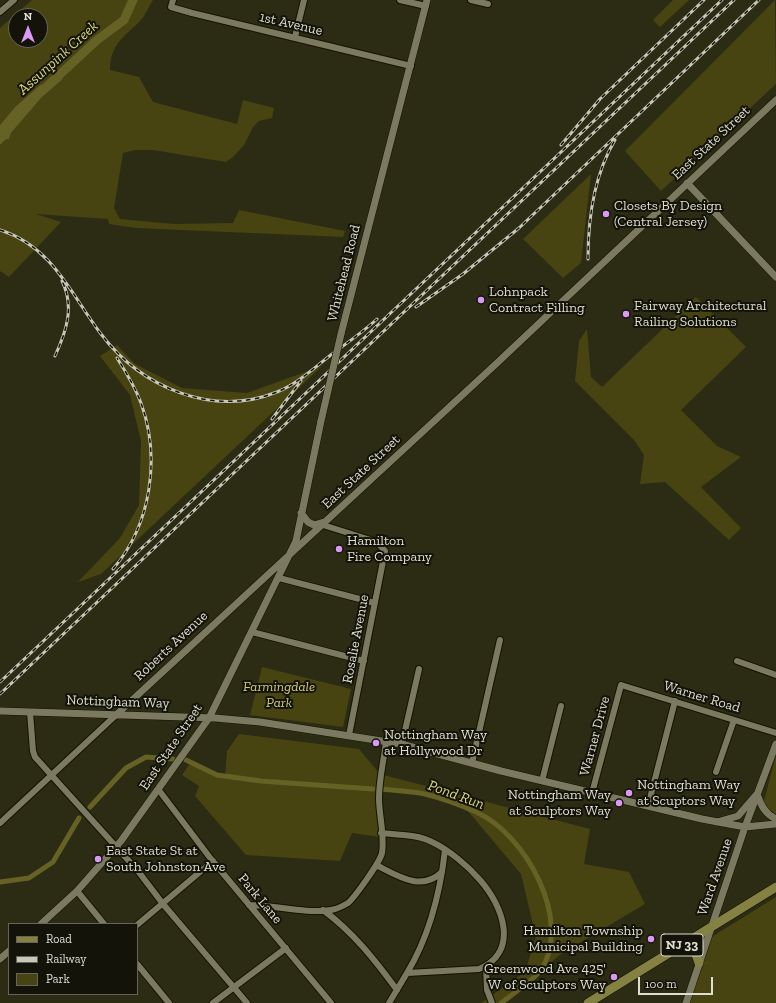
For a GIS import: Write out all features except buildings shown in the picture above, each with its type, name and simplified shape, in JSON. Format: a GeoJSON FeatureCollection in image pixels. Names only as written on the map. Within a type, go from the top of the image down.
{"type":"FeatureCollection","features":[{"type":"Feature","properties":{"kind":"main road","name":"NJ 33"},"geometry":{"type":"LineString","coordinates":[[588,1003],[776,887]]}},
{"type":"Feature","properties":{"kind":"main road"},"geometry":{"type":"LineString","coordinates":[[683,945],[692,947],[697,954],[699,963]]}},
{"type":"Feature","properties":{"kind":"street"},"geometry":{"type":"LineString","coordinates":[[0,12],[14,0]]}},
{"type":"Feature","properties":{"kind":"street"},"geometry":{"type":"LineString","coordinates":[[295,37],[304,0]]}},
{"type":"Feature","properties":{"kind":"street"},"geometry":{"type":"LineString","coordinates":[[400,0],[427,3]]}},
{"type":"Feature","properties":{"kind":"street"},"geometry":{"type":"LineString","coordinates":[[471,0],[488,4]]}},
{"type":"Feature","properties":{"kind":"street","name":"1st Avenue"},"geometry":{"type":"LineString","coordinates":[[172,1],[171,5],[173,8],[411,66]]}},
{"type":"Feature","properties":{"kind":"street","name":"Whitehead Road"},"geometry":{"type":"LineString","coordinates":[[291,554],[296,541],[341,334],[427,3]]}},
{"type":"Feature","properties":{"kind":"street","name":"East State Street"},"geometry":{"type":"LineString","coordinates":[[42,923],[77,891],[117,847],[209,718],[291,554],[326,523],[776,100]]}},
{"type":"Feature","properties":{"kind":"street"},"geometry":{"type":"LineString","coordinates":[[687,184],[776,277]]}},
{"type":"Feature","properties":{"kind":"street"},"geometry":{"type":"LineString","coordinates":[[302,513],[308,522],[314,525],[326,523]]}},
{"type":"Feature","properties":{"kind":"street","name":"Rosalie Avenue"},"geometry":{"type":"LineString","coordinates":[[326,523],[377,542],[384,547],[386,555],[349,735]]}},
{"type":"Feature","properties":{"kind":"street","name":"Roberts Avenue"},"geometry":{"type":"LineString","coordinates":[[0,823],[52,776],[209,626],[291,554]]}},
{"type":"Feature","properties":{"kind":"street"},"geometry":{"type":"LineString","coordinates":[[279,578],[375,603]]}},
{"type":"Feature","properties":{"kind":"street"},"geometry":{"type":"LineString","coordinates":[[252,632],[364,661]]}},
{"type":"Feature","properties":{"kind":"street"},"geometry":{"type":"LineString","coordinates":[[472,763],[500,640]]}},
{"type":"Feature","properties":{"kind":"street"},"geometry":{"type":"LineString","coordinates":[[737,661],[776,675]]}},
{"type":"Feature","properties":{"kind":"street"},"geometry":{"type":"LineString","coordinates":[[402,744],[418,669]]}},
{"type":"Feature","properties":{"kind":"street","name":"Warner Road"},"geometry":{"type":"LineString","coordinates":[[621,685],[776,733]]}},
{"type":"Feature","properties":{"kind":"street","name":"Warner Drive"},"geometry":{"type":"LineString","coordinates":[[592,793],[621,685]]}},
{"type":"Feature","properties":{"kind":"street"},"geometry":{"type":"LineString","coordinates":[[648,806],[675,701]]}},
{"type":"Feature","properties":{"kind":"street"},"geometry":{"type":"LineString","coordinates":[[542,780],[561,706]]}},
{"type":"Feature","properties":{"kind":"street","name":"Nottingham Way"},"geometry":{"type":"LineString","coordinates":[[0,711],[209,718],[260,722],[402,744],[592,793],[716,822],[745,827],[776,824]]}},
{"type":"Feature","properties":{"kind":"street"},"geometry":{"type":"LineString","coordinates":[[30,712],[32,751],[34,756],[117,847],[247,1003]]}},
{"type":"Feature","properties":{"kind":"street"},"geometry":{"type":"LineString","coordinates":[[716,772],[734,720]]}},
{"type":"Feature","properties":{"kind":"street"},"geometry":{"type":"LineString","coordinates":[[249,905],[268,905],[323,910],[336,909],[348,902],[376,865],[383,848],[379,794],[386,741]]}},
{"type":"Feature","properties":{"kind":"street","name":"Ward Avenue"},"geometry":{"type":"LineString","coordinates":[[686,1003],[745,827],[776,744]]}},
{"type":"Feature","properties":{"kind":"street","name":"Park Lane"},"geometry":{"type":"LineString","coordinates":[[158,789],[213,861],[332,1003]]}},
{"type":"Feature","properties":{"kind":"street"},"geometry":{"type":"LineString","coordinates":[[716,822],[738,816],[757,794],[761,805],[768,815],[776,819]]}},
{"type":"Feature","properties":{"kind":"street"},"geometry":{"type":"LineString","coordinates":[[381,833],[421,838],[434,843],[445,850],[480,880],[492,897],[500,916],[505,939],[504,946],[498,957],[486,966],[473,970],[407,973]]}},
{"type":"Feature","properties":{"kind":"street"},"geometry":{"type":"LineString","coordinates":[[389,1003],[407,973],[429,926],[438,896],[445,850]]}},
{"type":"Feature","properties":{"kind":"street"},"geometry":{"type":"LineString","coordinates":[[138,924],[213,861]]}},
{"type":"Feature","properties":{"kind":"street"},"geometry":{"type":"LineString","coordinates":[[376,865],[415,882],[433,879],[442,872]]}},
{"type":"Feature","properties":{"kind":"street"},"geometry":{"type":"LineString","coordinates":[[77,891],[103,923]]}},
{"type":"Feature","properties":{"kind":"street"},"geometry":{"type":"LineString","coordinates":[[323,910],[352,935],[379,965],[397,990]]}},
{"type":"Feature","properties":{"kind":"street"},"geometry":{"type":"LineString","coordinates":[[213,1003],[286,948]]}},
{"type":"Feature","properties":{"kind":"street"},"geometry":{"type":"LineString","coordinates":[[0,959],[8,953]]}},
{"type":"Feature","properties":{"kind":"street"},"geometry":{"type":"LineString","coordinates":[[138,965],[169,1003]]}},
{"type":"Feature","properties":{"kind":"street"},"geometry":{"type":"LineString","coordinates":[[486,966],[487,990],[492,1003]]}},
{"type":"Feature","properties":{"kind":"green space"},"geometry":{"type":"Polygon","coordinates":[[[32,0],[153,0],[142,19],[116,46],[111,61],[110,70],[139,77],[153,102],[237,124],[243,100],[274,108],[272,118],[259,121],[253,127],[244,145],[226,162],[153,150],[135,150],[123,153],[114,208],[120,219],[174,224],[233,223],[239,210],[345,231],[343,237],[136,228],[109,224],[108,219],[36,214],[61,222],[9,277],[0,271],[0,145],[6,139],[9,139],[11,133],[42,97],[62,80],[40,85],[15,107],[0,125],[0,28],[8,21],[8,48],[48,48],[48,8],[23,8],[32,0]]]}},
{"type":"Feature","properties":{"kind":"green space"},"geometry":{"type":"Polygon","coordinates":[[[673,0],[689,0],[660,27],[653,20],[673,0]]]}},
{"type":"Feature","properties":{"kind":"green space"},"geometry":{"type":"Polygon","coordinates":[[[775,0],[776,84],[661,191],[625,151],[775,0]]]}},
{"type":"Feature","properties":{"kind":"green space"},"geometry":{"type":"Polygon","coordinates":[[[591,174],[581,263],[563,278],[523,239],[591,174]]]}},
{"type":"Feature","properties":{"kind":"green space"},"geometry":{"type":"Polygon","coordinates":[[[696,297],[746,347],[681,410],[717,446],[741,457],[701,487],[741,528],[729,540],[665,482],[640,484],[644,455],[634,440],[575,381],[579,341],[587,329],[591,377],[602,387],[696,297]]]}},
{"type":"Feature","properties":{"kind":"green space"},"geometry":{"type":"Polygon","coordinates":[[[117,345],[135,364],[182,388],[247,393],[322,366],[101,574],[78,582],[120,538],[139,505],[141,441],[130,395],[100,356],[117,345]]]}},
{"type":"Feature","properties":{"kind":"green space","name":"Farmingdale Park"},"geometry":{"type":"Polygon","coordinates":[[[262,667],[351,689],[343,727],[250,715],[262,667]]]}},
{"type":"Feature","properties":{"kind":"green space"},"geometry":{"type":"Polygon","coordinates":[[[239,734],[359,749],[380,774],[590,829],[584,864],[629,872],[645,904],[561,954],[503,1003],[481,1003],[525,972],[536,937],[521,874],[467,810],[420,793],[378,791],[380,837],[352,833],[340,861],[246,855],[195,796],[199,786],[182,775],[191,762],[225,778],[227,751],[239,734]]]}},
{"type":"Feature","properties":{"kind":"green space"},"geometry":{"type":"Polygon","coordinates":[[[776,755],[776,815],[767,808],[764,801],[776,755]]]}},
{"type":"Feature","properties":{"kind":"green space"},"geometry":{"type":"Polygon","coordinates":[[[776,897],[776,1003],[684,1003],[705,941],[776,897]]]}},
{"type":"Feature","properties":{"kind":"shaded area"},"geometry":{"type":"Polygon","coordinates":[[[63,79],[42,97],[11,133],[9,139],[6,139],[0,145],[0,125],[15,107],[40,85],[63,79]]]}},
{"type":"Feature","properties":{"kind":"waterway","name":"Assunpink Creek"},"geometry":{"type":"LineString","coordinates":[[42,91],[97,40],[124,20],[133,0]]}},
{"type":"Feature","properties":{"kind":"waterway","name":"Pond Run"},"geometry":{"type":"LineString","coordinates":[[90,807],[126,768],[146,757],[173,759]]}},
{"type":"Feature","properties":{"kind":"waterway","name":"Pond Run"},"geometry":{"type":"LineString","coordinates":[[186,760],[217,775],[261,781],[373,789]]}},
{"type":"Feature","properties":{"kind":"waterway","name":"Pond Run"},"geometry":{"type":"LineString","coordinates":[[382,789],[425,794],[476,812],[494,823],[512,839],[527,859],[539,881],[548,904],[551,928],[549,950],[538,974],[501,1003]]}},
{"type":"Feature","properties":{"kind":"waterway","name":"Pond Run"},"geometry":{"type":"LineString","coordinates":[[0,882],[29,878],[53,862],[79,818]]}},
{"type":"Feature","properties":{"kind":"railway"},"geometry":{"type":"LineString","coordinates":[[561,145],[600,99],[704,0]]}},
{"type":"Feature","properties":{"kind":"railway"},"geometry":{"type":"LineString","coordinates":[[0,682],[722,0]]}},
{"type":"Feature","properties":{"kind":"railway"},"geometry":{"type":"LineString","coordinates":[[0,694],[734,0]]}},
{"type":"Feature","properties":{"kind":"railway"},"geometry":{"type":"LineString","coordinates":[[416,307],[463,274],[519,228],[759,0]]}},
{"type":"Feature","properties":{"kind":"railway"},"geometry":{"type":"LineString","coordinates":[[588,259],[589,229],[597,183],[615,140]]}},
{"type":"Feature","properties":{"kind":"railway"},"geometry":{"type":"LineString","coordinates":[[0,230],[18,238],[34,248],[47,260],[59,273],[101,334],[117,353],[136,369],[157,382],[180,393],[203,399],[228,401],[252,399],[284,389],[292,385],[361,333],[377,319]]}},
{"type":"Feature","properties":{"kind":"railway"},"geometry":{"type":"LineString","coordinates":[[55,356],[63,338],[68,319],[68,300],[62,281]]}},
{"type":"Feature","properties":{"kind":"railway"},"geometry":{"type":"LineString","coordinates":[[113,569],[126,551],[144,512],[149,490],[151,468],[147,424],[141,403],[136,391],[117,358]]}},
{"type":"Feature","properties":{"kind":"railway"},"geometry":{"type":"LineString","coordinates":[[272,419],[301,381]]}},
{"type":"Feature","properties":{"kind":"place","name":"Closets By Design (Central Jersey)"},"geometry":{"type":"Point","coordinates":[606,214]}},
{"type":"Feature","properties":{"kind":"place","name":"Lohnpack Contract Filling"},"geometry":{"type":"Point","coordinates":[481,300]}},
{"type":"Feature","properties":{"kind":"place","name":"Fairway Architectural Railing Solutions"},"geometry":{"type":"Point","coordinates":[626,314]}},
{"type":"Feature","properties":{"kind":"place","name":"Hamilton Fire Company"},"geometry":{"type":"Point","coordinates":[339,549]}},
{"type":"Feature","properties":{"kind":"place","name":"Nottingham Way at Hollywood Dr"},"geometry":{"type":"Point","coordinates":[376,743]}},
{"type":"Feature","properties":{"kind":"place","name":"Nottingham Way at Scuptors Way"},"geometry":{"type":"Point","coordinates":[629,793]}},
{"type":"Feature","properties":{"kind":"place","name":"Nottingham Way at Sculptors Way"},"geometry":{"type":"Point","coordinates":[619,803]}},
{"type":"Feature","properties":{"kind":"place","name":"East State St at South Johnston Ave"},"geometry":{"type":"Point","coordinates":[98,859]}},
{"type":"Feature","properties":{"kind":"place","name":"Hamilton Township Municipal Building"},"geometry":{"type":"Point","coordinates":[651,939]}},
{"type":"Feature","properties":{"kind":"place","name":"Greenwood Ave 425' W of Sculptors Way"},"geometry":{"type":"Point","coordinates":[614,977]}}]}
